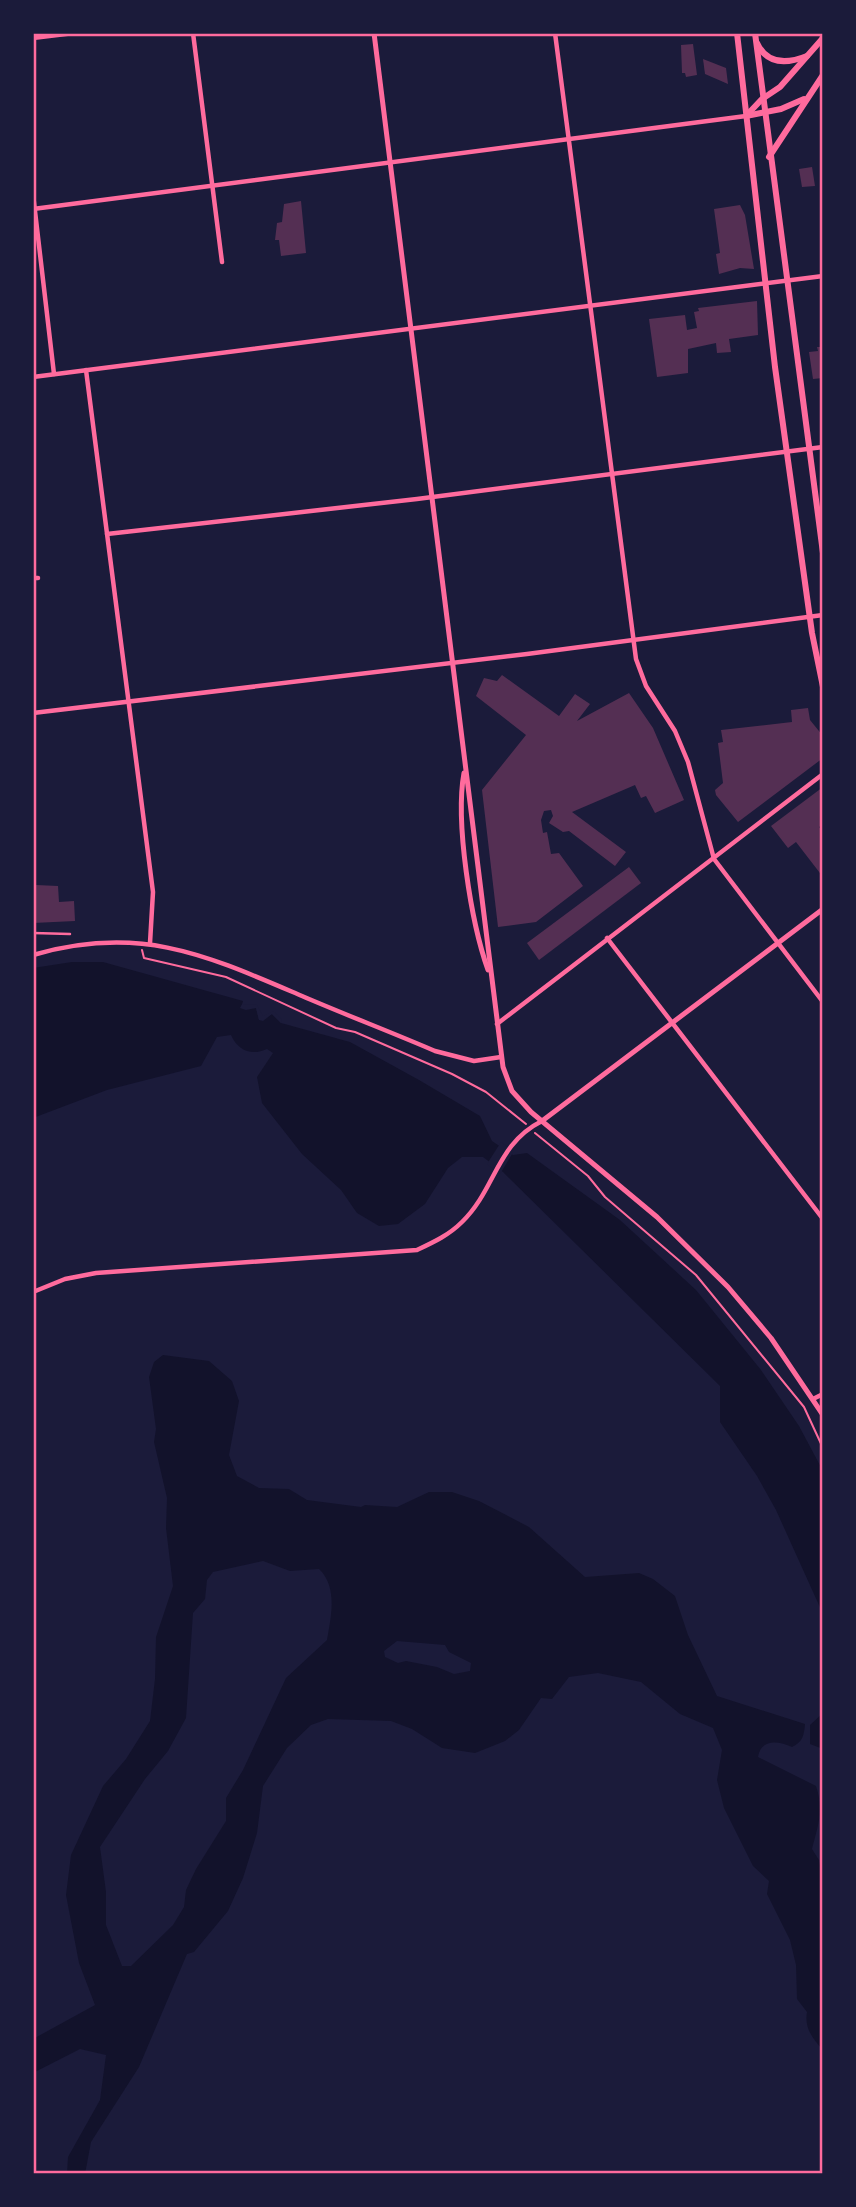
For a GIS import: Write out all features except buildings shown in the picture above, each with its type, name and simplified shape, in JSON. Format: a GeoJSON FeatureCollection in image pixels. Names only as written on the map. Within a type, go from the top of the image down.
{"type":"FeatureCollection","features":[{"type":"Feature","properties":{"kind":"main road"},"geometry":{"type":"LineString","coordinates":[[737,33],[788,452],[810,617],[823,687]]}},
{"type":"Feature","properties":{"kind":"main road"},"geometry":{"type":"LineString","coordinates":[[755,35],[763,52],[772,60],[788,62],[808,55]]}},
{"type":"Feature","properties":{"kind":"main road"},"geometry":{"type":"LineString","coordinates":[[755,35],[763,114],[823,553]]}},
{"type":"Feature","properties":{"kind":"main road"},"geometry":{"type":"LineString","coordinates":[[746,116],[762,99],[780,87],[823,38]]}},
{"type":"Feature","properties":{"kind":"main road"},"geometry":{"type":"LineString","coordinates":[[769,157],[823,75]]}},
{"type":"Feature","properties":{"kind":"main road"},"geometry":{"type":"LineString","coordinates":[[746,116],[763,114],[805,99]]}},
{"type":"Feature","properties":{"kind":"street"},"geometry":{"type":"LineString","coordinates":[[33,38],[74,33]]}},
{"type":"Feature","properties":{"kind":"street"},"geometry":{"type":"LineString","coordinates":[[193,33],[222,262]]}},
{"type":"Feature","properties":{"kind":"street"},"geometry":{"type":"LineString","coordinates":[[374,33],[433,497],[464,769],[480,866],[496,1024],[501,1057],[512,1091],[542,1121],[657,1217],[704,1262],[771,1338],[823,1415]]}},
{"type":"Feature","properties":{"kind":"street"},"geometry":{"type":"LineString","coordinates":[[555,33],[636,659],[646,686],[674,731],[691,769],[713,859],[823,1002]]}},
{"type":"Feature","properties":{"kind":"street"},"geometry":{"type":"LineString","coordinates":[[34,208],[746,116]]}},
{"type":"Feature","properties":{"kind":"street"},"geometry":{"type":"LineString","coordinates":[[33,194],[54,374]]}},
{"type":"Feature","properties":{"kind":"street"},"geometry":{"type":"LineString","coordinates":[[33,377],[823,276]]}},
{"type":"Feature","properties":{"kind":"street"},"geometry":{"type":"LineString","coordinates":[[86,370],[153,892],[150,943]]}},
{"type":"Feature","properties":{"kind":"street"},"geometry":{"type":"LineString","coordinates":[[107,534],[433,497],[823,447]]}},
{"type":"Feature","properties":{"kind":"street"},"geometry":{"type":"LineString","coordinates":[[33,713],[452,664],[823,615]]}},
{"type":"Feature","properties":{"kind":"street"},"geometry":{"type":"LineString","coordinates":[[464,769],[462,802],[470,896],[479,945],[490,974]]}},
{"type":"Feature","properties":{"kind":"street"},"geometry":{"type":"LineString","coordinates":[[496,1024],[823,774]]}},
{"type":"Feature","properties":{"kind":"street"},"geometry":{"type":"LineString","coordinates":[[33,1292],[65,1279],[96,1273],[416,1250],[445,1237],[464,1220],[509,1147],[529,1128],[542,1121],[823,909]]}},
{"type":"Feature","properties":{"kind":"street"},"geometry":{"type":"LineString","coordinates":[[33,933],[70,934]]}},
{"type":"Feature","properties":{"kind":"street"},"geometry":{"type":"LineString","coordinates":[[607,938],[823,1219]]}},
{"type":"Feature","properties":{"kind":"street"},"geometry":{"type":"LineString","coordinates":[[33,955],[67,947],[143,943],[195,952],[460,1060],[501,1057]]}},
{"type":"Feature","properties":{"kind":"street"},"geometry":{"type":"LineString","coordinates":[[813,1399],[823,1394]]}},
{"type":"Feature","properties":{"kind":"path"},"geometry":{"type":"LineString","coordinates":[[143,943],[144,958],[226,976],[336,1028],[355,1032],[453,1074],[486,1092],[523,1121]]}},
{"type":"Feature","properties":{"kind":"path"},"geometry":{"type":"LineString","coordinates":[[545,1142],[588,1176],[605,1198],[696,1275],[799,1399],[823,1448]]}},
{"type":"Feature","properties":{"kind":"shaded area"},"geometry":{"type":"Polygon","coordinates":[[[72,962],[103,962],[243,1001],[241,1008],[256,1008],[259,1020],[272,1014],[281,1023],[350,1042],[480,1116],[492,1141],[513,1155],[527,1153],[620,1220],[696,1290],[761,1370],[799,1426],[823,1471],[823,1614],[776,1510],[757,1476],[720,1422],[720,1386],[503,1172],[483,1157],[462,1157],[448,1168],[425,1204],[398,1224],[379,1226],[357,1213],[341,1190],[302,1154],[262,1103],[257,1077],[273,1053],[267,1049],[246,1051],[237,1045],[231,1035],[217,1037],[201,1066],[107,1090],[33,1118],[33,968],[72,962]]]}},
{"type":"Feature","properties":{"kind":"shaded area"},"geometry":{"type":"Polygon","coordinates":[[[163,1355],[209,1361],[232,1381],[239,1401],[229,1455],[237,1476],[259,1488],[289,1489],[307,1500],[361,1507],[397,1507],[429,1492],[452,1492],[479,1501],[529,1527],[585,1577],[639,1573],[653,1579],[675,1596],[688,1635],[717,1696],[805,1724],[799,1743],[792,1747],[782,1743],[767,1744],[758,1757],[816,1786],[820,1803],[812,1849],[819,1860],[823,1883],[823,2050],[810,2033],[807,2012],[797,1999],[796,1965],[790,1940],[767,1894],[769,1881],[753,1866],[724,1808],[717,1780],[722,1750],[713,1728],[680,1714],[641,1682],[598,1673],[569,1677],[552,1699],[541,1698],[519,1730],[505,1741],[475,1753],[442,1748],[412,1729],[391,1721],[328,1719],[311,1725],[287,1748],[263,1786],[257,1833],[243,1878],[228,1911],[194,1952],[187,1954],[139,2067],[91,2142],[85,2174],[67,2174],[68,2157],[100,2100],[106,2055],[80,2049],[33,2073],[33,2039],[95,2005],[79,1963],[66,1895],[71,1855],[103,1786],[126,1759],[150,1721],[156,1637],[173,1586],[166,1528],[167,1498],[154,1442],[156,1429],[149,1377],[154,1362],[163,1355]],[[263,1561],[213,1572],[207,1580],[205,1599],[193,1613],[186,1718],[168,1751],[145,1779],[100,1847],[106,1892],[106,1925],[122,1966],[131,1966],[173,1925],[184,1907],[186,1890],[196,1869],[226,1821],[226,1798],[243,1770],[286,1678],[327,1640],[332,1603],[325,1576],[319,1569],[290,1571],[263,1561]],[[397,1641],[384,1651],[385,1657],[398,1663],[406,1661],[437,1667],[454,1674],[470,1671],[471,1663],[449,1652],[445,1645],[397,1641]]]}},
{"type":"Feature","properties":{"kind":"shaded area"},"geometry":{"type":"Polygon","coordinates":[[[823,1713],[823,1749],[810,1744],[810,1725],[823,1713]]]}},
{"type":"Feature","properties":{"kind":"pier"},"geometry":{"type":"Polygon","coordinates":[[[242,1004],[257,1005],[263,1016],[273,1011],[282,1019],[281,1023],[272,1014],[263,1021],[259,1020],[256,1008],[246,1010],[240,1008],[242,1004]]]}},
{"type":"Feature","properties":{"kind":"pier"},"geometry":{"type":"Polygon","coordinates":[[[501,1142],[514,1151],[500,1174],[487,1164],[501,1142]]]}}]}
